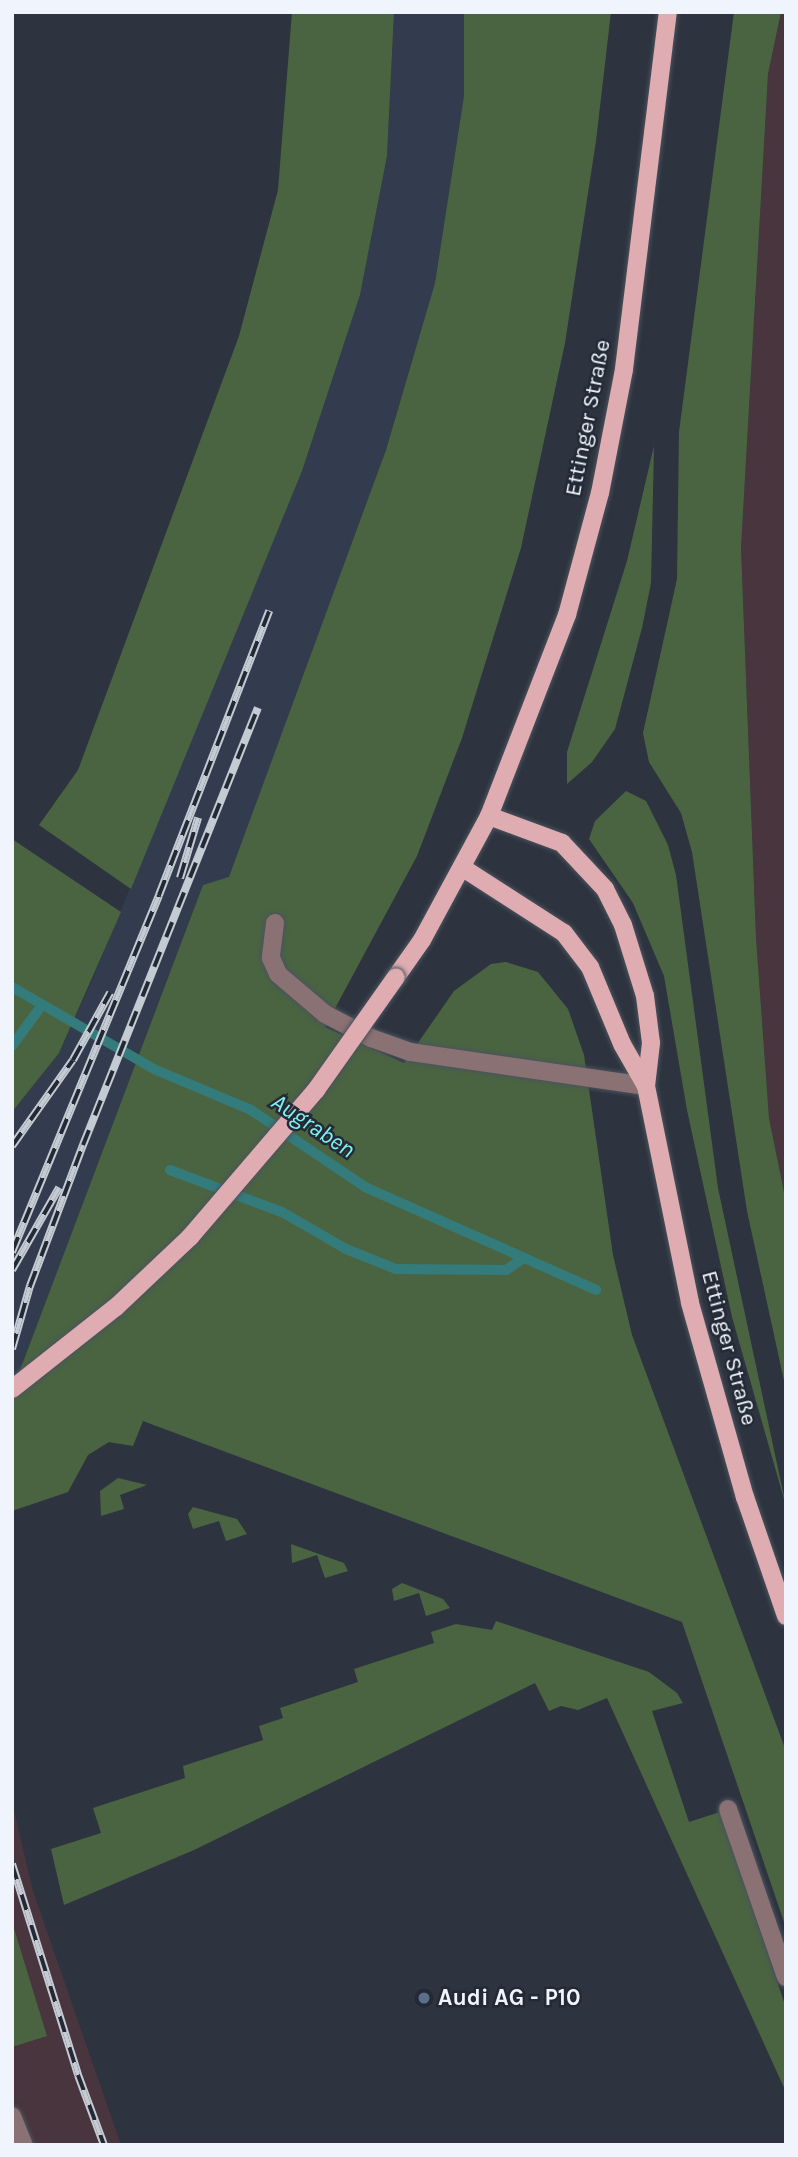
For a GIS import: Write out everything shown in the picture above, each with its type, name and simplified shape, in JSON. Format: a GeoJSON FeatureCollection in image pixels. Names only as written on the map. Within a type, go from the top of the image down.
{"type":"FeatureCollection","features":[{"type":"Feature","properties":{"kind":"main road","name":"Ettinger Straße"},"geometry":{"type":"LineString","coordinates":[[646,1086],[622,1044],[590,967],[564,933],[463,868],[489,816],[567,615],[600,493],[624,369],[668,12]]}},
{"type":"Feature","properties":{"kind":"main road","name":"Ettinger Straße"},"geometry":{"type":"LineString","coordinates":[[489,816],[562,843],[605,889],[623,925],[645,996],[651,1043],[646,1086],[690,1303],[745,1497],[786,1616]]}},
{"type":"Feature","properties":{"kind":"main road"},"geometry":{"type":"LineString","coordinates":[[12,1389],[116,1307],[190,1237],[316,1090],[396,976],[463,868]]}},
{"type":"Feature","properties":{"kind":"lane"},"geometry":{"type":"LineString","coordinates":[[275,923],[271,958],[278,974],[324,1014],[370,1038],[410,1052],[646,1086]]}},
{"type":"Feature","properties":{"kind":"lane"},"geometry":{"type":"LineString","coordinates":[[728,1809],[786,1977]]}},
{"type":"Feature","properties":{"kind":"lane"},"geometry":{"type":"LineString","coordinates":[[12,2116],[24,2145]]}},
{"type":"Feature","properties":{"kind":"shaded area"},"geometry":{"type":"Polygon","coordinates":[[[394,12],[464,12],[464,96],[435,283],[386,450],[229,878],[203,885],[17,1378],[12,1409],[12,1112],[59,1053],[93,978],[302,471],[360,295],[387,156],[394,12]]]}},
{"type":"Feature","properties":{"kind":"shaded area"},"geometry":{"type":"Polygon","coordinates":[[[781,12],[786,12],[786,1202],[769,1118],[756,938],[741,548],[768,74],[781,12]]]}},
{"type":"Feature","properties":{"kind":"shaded area"},"geometry":{"type":"Polygon","coordinates":[[[12,1802],[33,1891],[121,2145],[12,2145],[12,1802]]]}},
{"type":"Feature","properties":{"kind":"green space"},"geometry":{"type":"Polygon","coordinates":[[[292,12],[394,12],[387,156],[360,295],[302,471],[131,889],[39,825],[78,770],[239,336],[278,190],[292,12]]]}},
{"type":"Feature","properties":{"kind":"green space"},"geometry":{"type":"Polygon","coordinates":[[[464,12],[611,12],[596,141],[565,343],[521,548],[462,738],[417,856],[325,1027],[404,1063],[454,991],[491,964],[506,962],[538,972],[568,1009],[584,1055],[613,1255],[632,1335],[786,1751],[786,1928],[682,1622],[143,1421],[133,1446],[109,1442],[88,1455],[68,1492],[12,1511],[12,1409],[17,1378],[203,885],[229,877],[386,450],[435,283],[464,96],[464,12]]]}},
{"type":"Feature","properties":{"kind":"green space"},"geometry":{"type":"Polygon","coordinates":[[[734,12],[781,12],[768,74],[741,548],[756,938],[769,1118],[786,1202],[786,1390],[747,1211],[692,852],[681,813],[649,762],[643,733],[677,579],[679,432],[734,12]]]}},
{"type":"Feature","properties":{"kind":"green space"},"geometry":{"type":"Polygon","coordinates":[[[654,446],[651,583],[642,628],[615,729],[592,762],[567,784],[567,752],[627,561],[654,446]]]}},
{"type":"Feature","properties":{"kind":"green space"},"geometry":{"type":"Polygon","coordinates":[[[626,791],[646,801],[668,845],[676,875],[718,1188],[786,1506],[732,1317],[687,1110],[664,976],[633,903],[589,839],[595,821],[626,791]]]}},
{"type":"Feature","properties":{"kind":"green space"},"geometry":{"type":"Polygon","coordinates":[[[12,839],[121,912],[59,1053],[12,1112],[12,839]]]}},
{"type":"Feature","properties":{"kind":"green space"},"geometry":{"type":"Polygon","coordinates":[[[118,1478],[147,1485],[120,1495],[124,1509],[101,1516],[100,1491],[118,1478]]]}},
{"type":"Feature","properties":{"kind":"green space"},"geometry":{"type":"Polygon","coordinates":[[[193,1507],[237,1519],[247,1534],[226,1541],[219,1521],[193,1529],[188,1514],[193,1507]]]}},
{"type":"Feature","properties":{"kind":"green space"},"geometry":{"type":"Polygon","coordinates":[[[291,1544],[344,1563],[348,1571],[325,1578],[317,1555],[292,1563],[291,1544]]]}},
{"type":"Feature","properties":{"kind":"green space"},"geometry":{"type":"Polygon","coordinates":[[[402,1583],[443,1599],[450,1608],[426,1616],[419,1593],[394,1601],[392,1589],[402,1583]]]}},
{"type":"Feature","properties":{"kind":"green space"},"geometry":{"type":"Polygon","coordinates":[[[496,1621],[649,1672],[677,1693],[683,1703],[652,1711],[689,1822],[720,1812],[786,2008],[786,2092],[607,1698],[578,1710],[561,1706],[549,1711],[535,1683],[194,1850],[64,1905],[51,1849],[101,1833],[93,1808],[185,1778],[183,1766],[263,1740],[259,1726],[283,1718],[280,1708],[358,1682],[354,1669],[434,1643],[431,1632],[456,1624],[492,1630],[496,1621]]]}},
{"type":"Feature","properties":{"kind":"green space"},"geometry":{"type":"Polygon","coordinates":[[[12,1922],[47,2036],[12,2047],[12,1922]]]}},
{"type":"Feature","properties":{"kind":"waterway","name":"Augraben"},"geometry":{"type":"LineString","coordinates":[[12,987],[156,1070],[251,1110],[365,1187],[596,1290]]}},
{"type":"Feature","properties":{"kind":"waterway"},"geometry":{"type":"LineString","coordinates":[[12,1046],[42,1005]]}},
{"type":"Feature","properties":{"kind":"waterway"},"geometry":{"type":"LineString","coordinates":[[170,1170],[282,1212],[346,1249],[396,1269],[506,1270],[524,1258]]}},
{"type":"Feature","properties":{"kind":"railway"},"geometry":{"type":"LineString","coordinates":[[12,1252],[159,895],[269,611]]}},
{"type":"Feature","properties":{"kind":"railway"},"geometry":{"type":"LineString","coordinates":[[12,1349],[30,1286],[83,1145],[258,708]]}},
{"type":"Feature","properties":{"kind":"railway"},"geometry":{"type":"LineString","coordinates":[[180,878],[198,818]]}},
{"type":"Feature","properties":{"kind":"railway"},"geometry":{"type":"LineString","coordinates":[[12,1146],[73,1060],[110,993]]}},
{"type":"Feature","properties":{"kind":"railway"},"geometry":{"type":"LineString","coordinates":[[12,1270],[59,1188]]}},
{"type":"Feature","properties":{"kind":"railway"},"geometry":{"type":"LineString","coordinates":[[12,1864],[78,2075],[104,2145]]}},
{"type":"Feature","properties":{"kind":"place","name":"Audi AG - P10"},"geometry":{"type":"Point","coordinates":[424,1998]}}]}
